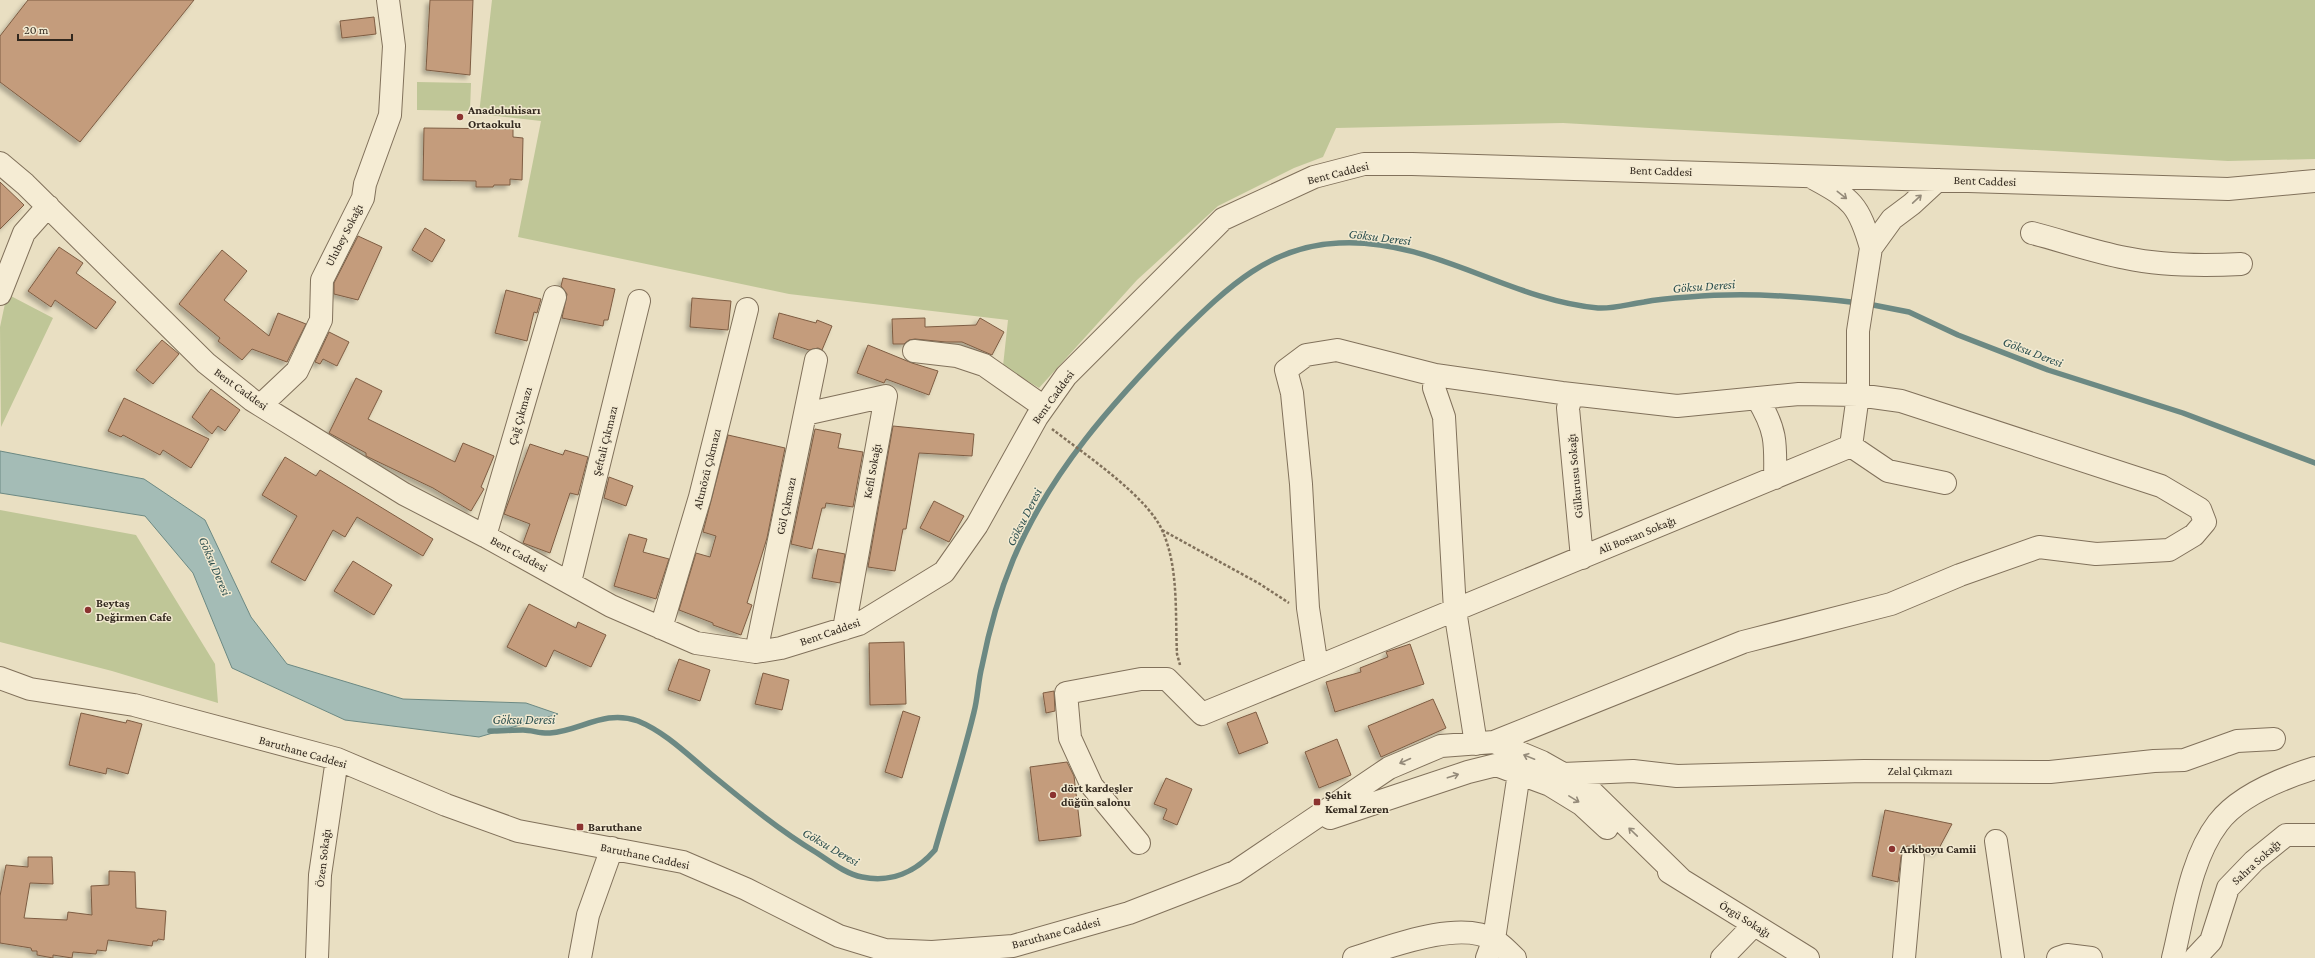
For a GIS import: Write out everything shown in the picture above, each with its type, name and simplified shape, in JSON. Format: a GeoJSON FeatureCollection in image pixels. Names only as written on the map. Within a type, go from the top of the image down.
{"type":"FeatureCollection","features":[{"type":"Feature","properties":{"kind":"street","name":"Ulubey Sokağı"},"geometry":{"type":"LineString","coordinates":[[261,405],[296,371],[321,320],[322,280],[363,198],[365,184],[390,115],[394,46],[388,0]]}},
{"type":"Feature","properties":{"kind":"street","name":"Bent Caddesi"},"geometry":{"type":"LineString","coordinates":[[0,162],[48,206],[206,363],[261,405],[404,494],[485,536],[611,606],[696,643],[756,652],[781,648],[859,624],[944,572],[977,525],[1040,412],[1066,376],[1223,219],[1314,177],[1364,164],[1808,176],[2228,190],[2315,181]]}},
{"type":"Feature","properties":{"kind":"street"},"geometry":{"type":"LineString","coordinates":[[1808,176],[1840,192],[1852,203],[1863,220],[1871,248],[1858,331],[1858,395],[1851,446],[1888,471],[1945,483]]}},
{"type":"Feature","properties":{"kind":"street"},"geometry":{"type":"LineString","coordinates":[[1871,248],[1892,219],[1912,204],[1938,180]]}},
{"type":"Feature","properties":{"kind":"street"},"geometry":{"type":"LineString","coordinates":[[0,294],[24,233],[48,206]]}},
{"type":"Feature","properties":{"kind":"street"},"geometry":{"type":"LineString","coordinates":[[2032,233],[2125,258],[2147,262],[2193,265],[2241,264]]}},
{"type":"Feature","properties":{"kind":"street","name":"Çağ Çıkmazı"},"geometry":{"type":"LineString","coordinates":[[485,536],[555,297]]}},
{"type":"Feature","properties":{"kind":"street","name":"Şeftali Çıkmazı"},"geometry":{"type":"LineString","coordinates":[[570,582],[639,301]]}},
{"type":"Feature","properties":{"kind":"street","name":"Altınözü Çıkmazı"},"geometry":{"type":"LineString","coordinates":[[661,628],[700,497],[747,308]]}},
{"type":"Feature","properties":{"kind":"street"},"geometry":{"type":"LineString","coordinates":[[1297,830],[1389,768],[1441,746],[1485,743],[1744,642],[1891,604],[1960,575],[2039,547],[2096,554],[2169,550],[2194,535],[2205,522],[2200,509],[2161,486],[1901,401],[1858,395],[1799,394],[1677,406],[1572,394],[1435,375],[1337,350],[1306,355],[1286,370],[1292,393],[1309,616],[1317,668]]}},
{"type":"Feature","properties":{"kind":"street"},"geometry":{"type":"LineString","coordinates":[[914,351],[957,356],[984,365],[1040,412]]}},
{"type":"Feature","properties":{"kind":"street","name":"Göl Çıkmazı"},"geometry":{"type":"LineString","coordinates":[[756,652],[816,360]]}},
{"type":"Feature","properties":{"kind":"street"},"geometry":{"type":"LineString","coordinates":[[1435,375],[1434,388],[1444,417],[1455,610],[1485,743]]}},
{"type":"Feature","properties":{"kind":"street","name":"Gülkurusu Sokağı"},"geometry":{"type":"LineString","coordinates":[[1572,394],[1568,408],[1582,558]]}},
{"type":"Feature","properties":{"kind":"street","name":"Kefil Sokağı"},"geometry":{"type":"LineString","coordinates":[[805,414],[886,396],[844,628]]}},
{"type":"Feature","properties":{"kind":"street"},"geometry":{"type":"LineString","coordinates":[[1757,398],[1767,414],[1776,442],[1775,478]]}},
{"type":"Feature","properties":{"kind":"street","name":"Ali Bostan Sokağı"},"geometry":{"type":"LineString","coordinates":[[1139,843],[1092,786],[1070,738],[1066,693],[1141,679],[1167,679],[1202,714],[1317,668],[1851,446]]}},
{"type":"Feature","properties":{"kind":"street","name":"Baruthane Caddesi"},"geometry":{"type":"LineString","coordinates":[[0,678],[30,689],[134,705],[337,759],[446,805],[518,831],[683,862],[746,889],[839,936],[885,950],[932,952],[1014,946],[1128,913],[1235,872],[1297,830]]}},
{"type":"Feature","properties":{"kind":"street","name":"Zelal Çıkmazı"},"geometry":{"type":"LineString","coordinates":[[1563,774],[1633,771],[1677,776],[1864,771],[2050,772],[2154,761],[2184,760],[2237,741],[2274,738]]}},
{"type":"Feature","properties":{"kind":"street"},"geometry":{"type":"LineString","coordinates":[[1485,743],[1542,762],[1588,788],[1681,879]]}},
{"type":"Feature","properties":{"kind":"street","name":"Özen Sokağı"},"geometry":{"type":"LineString","coordinates":[[317,958],[320,875],[337,759]]}},
{"type":"Feature","properties":{"kind":"street"},"geometry":{"type":"LineString","coordinates":[[1297,830],[1375,802],[1468,772],[1496,765],[1550,785],[1582,804],[1636,855],[1681,879]]}},
{"type":"Feature","properties":{"kind":"street"},"geometry":{"type":"LineString","coordinates":[[2173,958],[2200,855],[2218,822],[2243,800],[2284,778],[2315,768]]}},
{"type":"Feature","properties":{"kind":"street"},"geometry":{"type":"LineString","coordinates":[[1490,949],[1518,773]]}},
{"type":"Feature","properties":{"kind":"street","name":"Sahra Sokağı"},"geometry":{"type":"LineString","coordinates":[[2195,958],[2211,941],[2228,888],[2254,860],[2286,835],[2315,835]]}},
{"type":"Feature","properties":{"kind":"street"},"geometry":{"type":"LineString","coordinates":[[1996,841],[2013,958]]}},
{"type":"Feature","properties":{"kind":"street"},"geometry":{"type":"LineString","coordinates":[[580,958],[588,915],[612,848]]}},
{"type":"Feature","properties":{"kind":"street"},"geometry":{"type":"LineString","coordinates":[[1904,958],[1913,858]]}},
{"type":"Feature","properties":{"kind":"street","name":"Örgü Sokağı"},"geometry":{"type":"LineString","coordinates":[[1681,879],[1802,956]]}},
{"type":"Feature","properties":{"kind":"street"},"geometry":{"type":"LineString","coordinates":[[1722,958],[1754,925]]}},
{"type":"Feature","properties":{"kind":"street"},"geometry":{"type":"LineString","coordinates":[[1354,958],[1425,936],[1463,931],[1490,949],[1515,958]]}},
{"type":"Feature","properties":{"kind":"street"},"geometry":{"type":"LineString","coordinates":[[2058,958],[2067,955],[2091,958]]}},
{"type":"Feature","properties":{"kind":"path"},"geometry":{"type":"LineString","coordinates":[[1040,412],[1147,507],[1162,530],[1172,560],[1177,654],[1181,668]]}},
{"type":"Feature","properties":{"kind":"path"},"geometry":{"type":"LineString","coordinates":[[1162,530],[1260,584],[1309,616]]}},
{"type":"Feature","properties":{"kind":"green space"},"geometry":{"type":"Polygon","coordinates":[[[492,0],[2315,0],[2315,159],[2228,161],[1563,123],[1336,128],[1323,157],[1294,168],[1218,206],[1137,280],[1039,388],[1003,366],[1008,320],[789,294],[518,237],[541,121],[479,114],[492,0]]]}},
{"type":"Feature","properties":{"kind":"green space"},"geometry":{"type":"Polygon","coordinates":[[[417,82],[471,83],[470,111],[417,110],[417,82]]]}},
{"type":"Feature","properties":{"kind":"green space"},"geometry":{"type":"Polygon","coordinates":[[[7,294],[53,318],[1,427],[0,327],[7,294]]]}},
{"type":"Feature","properties":{"kind":"green space"},"geometry":{"type":"Polygon","coordinates":[[[0,510],[136,535],[215,664],[218,703],[112,671],[0,642],[0,510]]]}},
{"type":"Feature","properties":{"kind":"water"},"geometry":{"type":"Polygon","coordinates":[[[0,451],[144,479],[205,520],[251,617],[287,664],[403,699],[526,703],[558,714],[479,737],[345,720],[232,668],[193,573],[145,516],[0,493],[0,451]]]}},
{"type":"Feature","properties":{"kind":"building"},"geometry":{"type":"Polygon","coordinates":[[[28,0],[194,0],[80,142],[0,82],[0,36],[28,0]]]}},
{"type":"Feature","properties":{"kind":"building"},"geometry":{"type":"Polygon","coordinates":[[[430,0],[473,0],[470,75],[426,70],[430,0]]]}},
{"type":"Feature","properties":{"kind":"building"},"geometry":{"type":"Polygon","coordinates":[[[374,17],[376,34],[342,38],[340,21],[374,17]]]}},
{"type":"Feature","properties":{"kind":"building"},"geometry":{"type":"Polygon","coordinates":[[[424,128],[513,129],[513,137],[523,138],[522,180],[510,179],[510,185],[476,187],[476,181],[423,180],[424,128]]]}},
{"type":"Feature","properties":{"kind":"building"},"geometry":{"type":"Polygon","coordinates":[[[0,182],[24,205],[0,229],[0,182]]]}},
{"type":"Feature","properties":{"kind":"building"},"geometry":{"type":"Polygon","coordinates":[[[425,228],[445,240],[432,262],[412,250],[425,228]]]}},
{"type":"Feature","properties":{"kind":"building"},"geometry":{"type":"Polygon","coordinates":[[[358,236],[382,247],[358,300],[334,294],[334,283],[358,236]]]}},
{"type":"Feature","properties":{"kind":"building"},"geometry":{"type":"Polygon","coordinates":[[[59,247],[83,263],[76,273],[116,302],[96,329],[55,300],[51,307],[28,291],[59,247]]]}},
{"type":"Feature","properties":{"kind":"building"},"geometry":{"type":"Polygon","coordinates":[[[222,250],[247,271],[224,300],[269,336],[278,313],[306,324],[287,362],[252,349],[242,360],[218,341],[220,338],[179,304],[222,250]]]}},
{"type":"Feature","properties":{"kind":"building"},"geometry":{"type":"Polygon","coordinates":[[[563,278],[615,289],[608,320],[604,320],[603,326],[562,318],[567,294],[561,286],[563,278]]]}},
{"type":"Feature","properties":{"kind":"building"},"geometry":{"type":"Polygon","coordinates":[[[506,290],[541,299],[537,313],[534,312],[527,341],[495,333],[506,290]]]}},
{"type":"Feature","properties":{"kind":"building"},"geometry":{"type":"Polygon","coordinates":[[[692,298],[731,301],[728,330],[690,327],[692,298]]]}},
{"type":"Feature","properties":{"kind":"building"},"geometry":{"type":"Polygon","coordinates":[[[779,313],[816,323],[817,320],[832,326],[822,350],[818,348],[809,350],[773,338],[779,313]]]}},
{"type":"Feature","properties":{"kind":"building"},"geometry":{"type":"Polygon","coordinates":[[[925,318],[925,327],[976,325],[980,318],[1004,332],[992,355],[962,342],[915,339],[909,340],[904,344],[893,344],[892,319],[925,318]]]}},
{"type":"Feature","properties":{"kind":"building"},"geometry":{"type":"Polygon","coordinates":[[[329,332],[349,342],[337,366],[323,359],[320,364],[315,362],[329,332]]]}},
{"type":"Feature","properties":{"kind":"building"},"geometry":{"type":"Polygon","coordinates":[[[162,340],[179,354],[153,384],[136,370],[162,340]]]}},
{"type":"Feature","properties":{"kind":"building"},"geometry":{"type":"Polygon","coordinates":[[[868,345],[912,363],[938,371],[929,395],[886,379],[884,383],[857,373],[868,345]]]}},
{"type":"Feature","properties":{"kind":"building"},"geometry":{"type":"Polygon","coordinates":[[[356,378],[382,391],[368,419],[455,462],[463,443],[494,456],[481,487],[484,489],[471,511],[433,488],[366,456],[366,453],[329,433],[356,378]]]}},
{"type":"Feature","properties":{"kind":"building"},"geometry":{"type":"Polygon","coordinates":[[[211,389],[240,410],[225,431],[218,426],[212,434],[192,417],[211,389]]]}},
{"type":"Feature","properties":{"kind":"building"},"geometry":{"type":"Polygon","coordinates":[[[124,398],[209,439],[191,468],[163,450],[160,455],[123,435],[121,437],[108,431],[124,398]]]}},
{"type":"Feature","properties":{"kind":"building"},"geometry":{"type":"Polygon","coordinates":[[[893,426],[974,434],[972,456],[919,453],[906,529],[903,529],[895,571],[868,567],[893,426]]]}},
{"type":"Feature","properties":{"kind":"building"},"geometry":{"type":"Polygon","coordinates":[[[815,429],[841,434],[838,448],[863,452],[853,507],[826,503],[825,508],[822,508],[812,549],[791,544],[815,429]]]}},
{"type":"Feature","properties":{"kind":"building"},"geometry":{"type":"Polygon","coordinates":[[[728,435],[785,448],[767,538],[747,603],[752,605],[741,635],[679,610],[696,553],[710,557],[716,536],[703,532],[728,435]]]}},
{"type":"Feature","properties":{"kind":"building"},"geometry":{"type":"Polygon","coordinates":[[[530,444],[563,455],[565,450],[588,457],[578,495],[570,493],[550,553],[523,543],[530,524],[504,514],[530,444]]]}},
{"type":"Feature","properties":{"kind":"building"},"geometry":{"type":"Polygon","coordinates":[[[285,457],[316,476],[320,470],[433,539],[423,556],[357,517],[345,537],[333,530],[305,581],[271,562],[297,516],[262,495],[285,457]]]}},
{"type":"Feature","properties":{"kind":"building"},"geometry":{"type":"Polygon","coordinates":[[[609,477],[633,486],[626,506],[604,498],[609,477]]]}},
{"type":"Feature","properties":{"kind":"building"},"geometry":{"type":"Polygon","coordinates":[[[934,501],[964,516],[949,542],[920,528],[934,501]]]}},
{"type":"Feature","properties":{"kind":"building"},"geometry":{"type":"Polygon","coordinates":[[[629,534],[647,539],[643,552],[669,559],[656,599],[614,586],[629,534]]]}},
{"type":"Feature","properties":{"kind":"building"},"geometry":{"type":"Polygon","coordinates":[[[818,549],[845,554],[840,583],[812,578],[818,549]]]}},
{"type":"Feature","properties":{"kind":"building"},"geometry":{"type":"Polygon","coordinates":[[[353,561],[392,585],[374,615],[334,591],[353,561]]]}},
{"type":"Feature","properties":{"kind":"building"},"geometry":{"type":"Polygon","coordinates":[[[529,604],[576,628],[578,622],[606,635],[591,667],[554,650],[546,667],[507,647],[529,604]]]}},
{"type":"Feature","properties":{"kind":"building"},"geometry":{"type":"Polygon","coordinates":[[[904,642],[906,704],[870,705],[869,643],[904,642]]]}},
{"type":"Feature","properties":{"kind":"building"},"geometry":{"type":"Polygon","coordinates":[[[1410,644],[1424,684],[1335,712],[1326,682],[1361,672],[1360,668],[1388,657],[1386,652],[1410,644]]]}},
{"type":"Feature","properties":{"kind":"building"},"geometry":{"type":"Polygon","coordinates":[[[679,659],[710,670],[700,701],[668,690],[679,659]]]}},
{"type":"Feature","properties":{"kind":"building"},"geometry":{"type":"Polygon","coordinates":[[[763,673],[789,680],[782,710],[755,704],[763,673]]]}},
{"type":"Feature","properties":{"kind":"building"},"geometry":{"type":"Polygon","coordinates":[[[1054,691],[1055,711],[1046,713],[1043,693],[1054,691]]]}},
{"type":"Feature","properties":{"kind":"building"},"geometry":{"type":"Polygon","coordinates":[[[1433,699],[1446,728],[1381,757],[1368,726],[1433,699]]]}},
{"type":"Feature","properties":{"kind":"building"},"geometry":{"type":"Polygon","coordinates":[[[903,711],[920,717],[902,778],[885,772],[903,711]]]}},
{"type":"Feature","properties":{"kind":"building"},"geometry":{"type":"Polygon","coordinates":[[[1256,712],[1268,743],[1239,754],[1227,723],[1256,712]]]}},
{"type":"Feature","properties":{"kind":"building"},"geometry":{"type":"Polygon","coordinates":[[[81,713],[126,723],[127,720],[142,724],[128,774],[107,768],[106,774],[69,765],[81,713]]]}},
{"type":"Feature","properties":{"kind":"building"},"geometry":{"type":"Polygon","coordinates":[[[1337,739],[1351,775],[1319,788],[1305,752],[1337,739]]]}},
{"type":"Feature","properties":{"kind":"building"},"geometry":{"type":"Polygon","coordinates":[[[1067,762],[1074,776],[1081,836],[1039,841],[1030,767],[1067,762]]]}},
{"type":"Feature","properties":{"kind":"building"},"geometry":{"type":"Polygon","coordinates":[[[1166,778],[1192,789],[1177,825],[1163,819],[1167,809],[1154,804],[1166,778]]]}},
{"type":"Feature","properties":{"kind":"building","name":"Arkboyu Camii"},"geometry":{"type":"Polygon","coordinates":[[[1885,810],[1952,824],[1937,852],[1907,846],[1901,857],[1898,882],[1872,876],[1885,810]]]}},
{"type":"Feature","properties":{"kind":"building"},"geometry":{"type":"Polygon","coordinates":[[[28,857],[52,857],[53,884],[30,883],[24,918],[67,920],[68,912],[92,915],[91,886],[109,885],[109,871],[135,872],[136,908],[166,911],[164,940],[158,939],[157,941],[153,941],[152,946],[108,940],[106,951],[97,950],[96,954],[73,952],[72,958],[53,955],[53,958],[37,955],[37,951],[32,951],[31,948],[0,943],[0,896],[6,865],[28,867],[28,857]]]}},
{"type":"Feature","properties":{"kind":"waterway","name":"Göksu Deresi"},"geometry":{"type":"LineString","coordinates":[[490,731],[523,730],[550,733],[572,729],[603,719],[626,718],[638,721],[658,731],[762,815],[789,835],[839,867],[862,877],[893,877],[911,870],[928,858],[935,850],[970,729],[991,626],[999,599],[1013,560],[1045,497],[1085,440],[1130,386],[1154,360],[1214,301],[1251,272],[1270,261],[1291,252],[1314,246],[1339,243],[1373,244],[1406,250],[1438,259],[1533,294],[1565,303],[1598,308],[1615,307],[1666,299],[1732,295],[1817,298],[1859,303]]}},
{"type":"Feature","properties":{"kind":"waterway","name":"Göksu Deresi"},"geometry":{"type":"LineString","coordinates":[[1868,304],[1909,312],[1958,335],[2048,370],[2183,413],[2315,463]]}},
{"type":"Feature","properties":{"kind":"place","name":"Anadoluhisarı Ortaokulu"},"geometry":{"type":"Point","coordinates":[460,117]}},
{"type":"Feature","properties":{"kind":"place","name":"Beytaş Değirmen Cafe"},"geometry":{"type":"Point","coordinates":[88,610]}},
{"type":"Feature","properties":{"kind":"place","name":"dört kardeşler düğün salonu"},"geometry":{"type":"Point","coordinates":[1053,795]}},
{"type":"Feature","properties":{"kind":"place","name":"Şehit Kemal Zeren"},"geometry":{"type":"Point","coordinates":[1317,802]}},
{"type":"Feature","properties":{"kind":"place","name":"Baruthane"},"geometry":{"type":"Point","coordinates":[580,827]}},
{"type":"Feature","properties":{"kind":"place","name":"Arkboyu Camii"},"geometry":{"type":"Point","coordinates":[1892,849]}}]}
